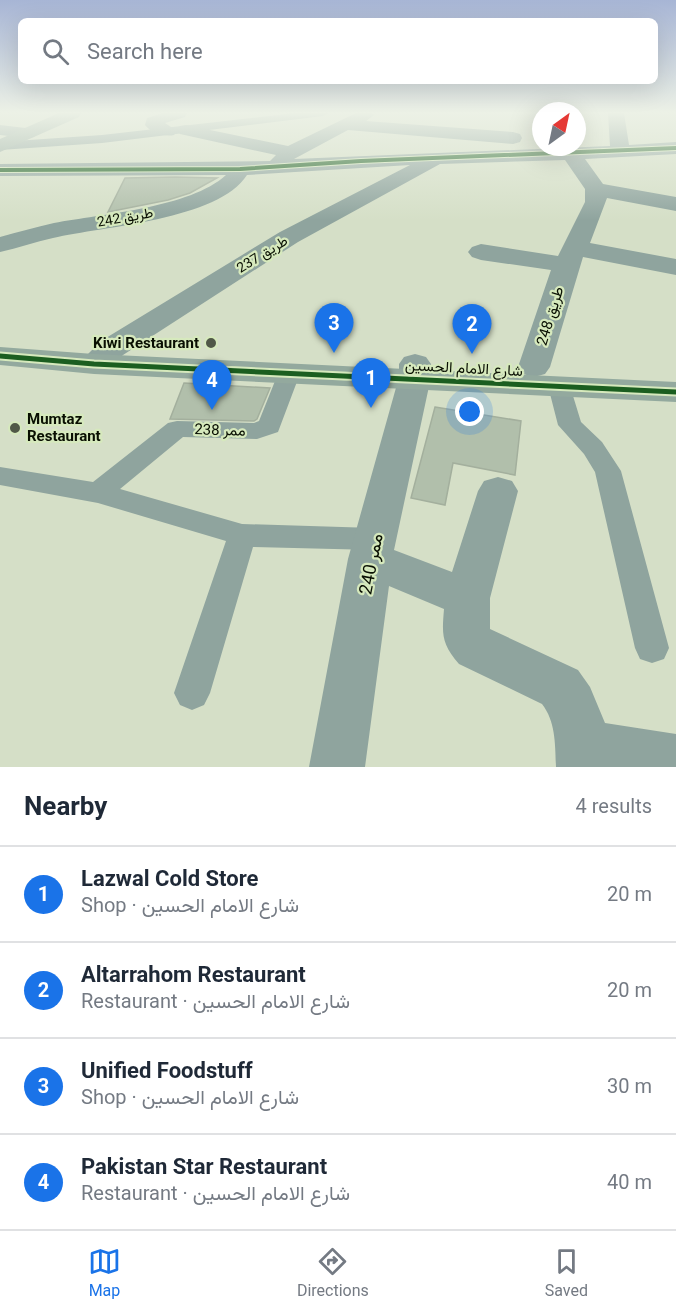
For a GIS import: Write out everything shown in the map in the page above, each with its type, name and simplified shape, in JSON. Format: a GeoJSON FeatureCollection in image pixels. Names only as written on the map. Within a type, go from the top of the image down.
{"type":"FeatureCollection","features":[{"type":"Feature","properties":{"kind":"street"},"geometry":{"type":"LineString","coordinates":[[277,149],[290,152]]}},
{"type":"Feature","properties":{"kind":"street"},"geometry":{"type":"LineString","coordinates":[[276,166],[297,149]]}},
{"type":"Feature","properties":{"kind":"street"},"geometry":{"type":"LineString","coordinates":[[0,170],[240,169],[439,159],[499,149]]}},
{"type":"Feature","properties":{"kind":"street"},"geometry":{"type":"LineString","coordinates":[[586,153],[661,149]]}},
{"type":"Feature","properties":{"kind":"street"},"geometry":{"type":"LineString","coordinates":[[572,156],[596,189],[676,204]]}},
{"type":"Feature","properties":{"kind":"street","name":"طريق 237"},"geometry":{"type":"LineString","coordinates":[[103,356],[289,237],[439,159]]}},
{"type":"Feature","properties":{"kind":"street","name":"طريق 242"},"geometry":{"type":"LineString","coordinates":[[0,245],[50,231],[175,208],[222,188],[232,181],[240,169]]}},
{"type":"Feature","properties":{"kind":"street","name":"طريق 248"},"geometry":{"type":"LineString","coordinates":[[531,376],[571,257],[596,202],[596,189]]}},
{"type":"Feature","properties":{"kind":"street","name":"طريق 248"},"geometry":{"type":"LineString","coordinates":[[481,252],[571,257],[676,267]]}},
{"type":"Feature","properties":{"kind":"street","name":"شارع الامام الحسين"},"geometry":{"type":"LineString","coordinates":[[0,339],[103,356],[290,371],[415,371]]}},
{"type":"Feature","properties":{"kind":"street","name":"شارع الامام الحسين"},"geometry":{"type":"LineString","coordinates":[[0,356],[103,356],[531,376],[676,375]]}},
{"type":"Feature","properties":{"kind":"street","name":"ممر 240"},"geometry":{"type":"LineString","coordinates":[[337,767],[372,549],[415,371]]}},
{"type":"Feature","properties":{"kind":"street","name":"شارع الامام الحسين"},"geometry":{"type":"LineString","coordinates":[[531,376],[676,392]]}},
{"type":"Feature","properties":{"kind":"street"},"geometry":{"type":"LineString","coordinates":[[498,491],[467,598],[466,637],[476,648],[560,687],[570,697],[575,709],[583,757],[676,762]]}},
{"type":"Feature","properties":{"kind":"street"},"geometry":{"type":"LineString","coordinates":[[372,549],[467,598]]}},
{"type":"Feature","properties":{"kind":"lane","name":"ممر 238"},"geometry":{"type":"LineString","coordinates":[[98,493],[177,429],[258,431],[269,426],[290,371]]}},
{"type":"Feature","properties":{"kind":"lane"},"geometry":{"type":"LineString","coordinates":[[531,376],[593,448],[608,471],[652,648]]}},
{"type":"Feature","properties":{"kind":"lane"},"geometry":{"type":"LineString","coordinates":[[0,476],[98,493],[242,535],[372,549]]}},
{"type":"Feature","properties":{"kind":"lane"},"geometry":{"type":"LineString","coordinates":[[192,693],[242,535]]}},
{"type":"Feature","properties":{"kind":"building"},"geometry":{"type":"Polygon","coordinates":[[[125,178],[217,178],[190,193],[168,200],[108,212],[125,178]]]}},
{"type":"Feature","properties":{"kind":"building"},"geometry":{"type":"Polygon","coordinates":[[[184,383],[270,388],[257,419],[254,421],[170,419],[184,383]]]}},
{"type":"Feature","properties":{"kind":"building"},"geometry":{"type":"Polygon","coordinates":[[[435,407],[521,421],[515,475],[453,463],[445,505],[411,498],[435,407]]]}},
{"type":"Feature","properties":{"kind":"cycle path"},"geometry":{"type":"LineString","coordinates":[[0,170],[240,169],[361,161],[662,149]]}},
{"type":"Feature","properties":{"kind":"cycle path"},"geometry":{"type":"LineString","coordinates":[[0,356],[94,364],[676,392]]}},
{"type":"Feature","properties":{"kind":"place","name":"Kiwi Restaurant"},"geometry":{"type":"Point","coordinates":[211,343]}},
{"type":"Feature","properties":{"kind":"place","name":"Unified Foodstuff"},"geometry":{"type":"Point","coordinates":[334,353]}},
{"type":"Feature","properties":{"kind":"place","name":"Altarrahom Restaurant"},"geometry":{"type":"Point","coordinates":[472,354]}},
{"type":"Feature","properties":{"kind":"place","name":"Lazwal Cold Store"},"geometry":{"type":"Point","coordinates":[371,408]}},
{"type":"Feature","properties":{"kind":"place","name":"Pakistan Star Restaurant"},"geometry":{"type":"Point","coordinates":[212,410]}},
{"type":"Feature","properties":{"kind":"place","name":"Mumtaz Restaurant"},"geometry":{"type":"Point","coordinates":[15,428]}}]}
